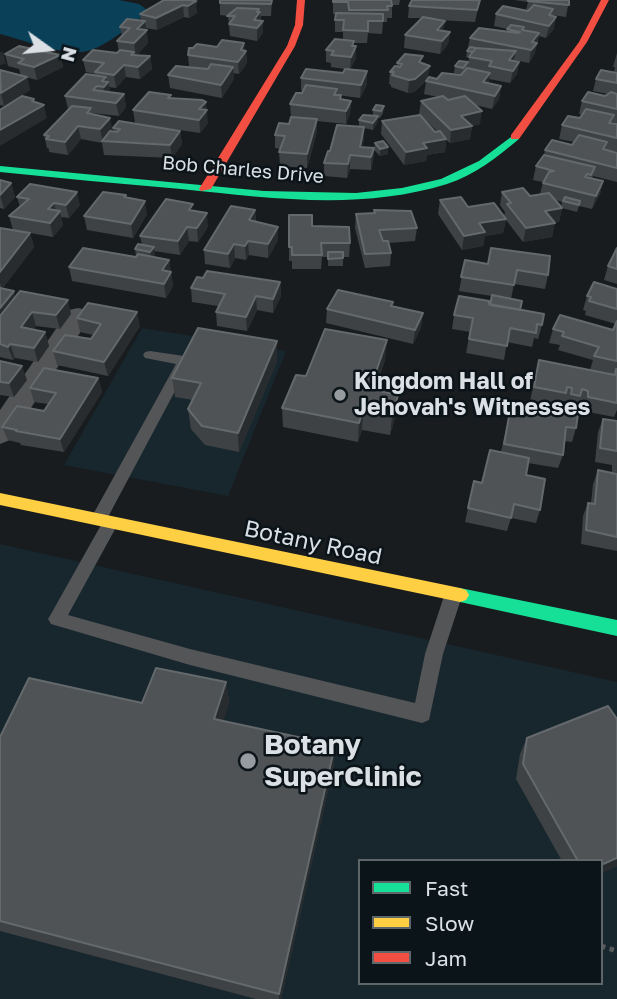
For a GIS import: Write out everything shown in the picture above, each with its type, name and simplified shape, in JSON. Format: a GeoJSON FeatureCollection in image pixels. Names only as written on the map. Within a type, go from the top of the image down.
{"type":"FeatureCollection","features":[{"type":"Feature","properties":{"kind":"street"},"geometry":{"type":"LineString","coordinates":[[205,189],[291,46],[299,25],[301,0]]}},
{"type":"Feature","properties":{"kind":"street","name":"Bob Charles Drive"},"geometry":{"type":"LineString","coordinates":[[0,169],[294,199],[393,193],[436,183],[473,168],[506,146],[590,33],[605,0]]}},
{"type":"Feature","properties":{"kind":"street"},"geometry":{"type":"LineString","coordinates":[[0,433],[78,316]]}},
{"type":"Feature","properties":{"kind":"street","name":"Botany Road"},"geometry":{"type":"LineString","coordinates":[[0,499],[453,596],[617,628]]}},
{"type":"Feature","properties":{"kind":"lane"},"geometry":{"type":"LineString","coordinates":[[150,355],[184,361],[57,620],[190,657],[422,714],[434,654],[453,596]]}},
{"type":"Feature","properties":{"kind":"shaded area"},"geometry":{"type":"Polygon","coordinates":[[[0,0],[119,0],[139,4],[146,9],[145,15],[105,44],[91,50],[70,52],[0,34],[0,0]]]}},
{"type":"Feature","properties":{"kind":"shaded area"},"geometry":{"type":"Polygon","coordinates":[[[142,328],[286,351],[228,496],[64,465],[142,328]]]}},
{"type":"Feature","properties":{"kind":"shaded area","name":"Botany SuperClinic"},"geometry":{"type":"Polygon","coordinates":[[[0,544],[617,682],[617,999],[0,999],[0,544]]]}},
{"type":"Feature","properties":{"kind":"building"},"geometry":{"type":"Polygon","coordinates":[[[164,0],[196,1],[156,18],[140,14],[164,0]]]}},
{"type":"Feature","properties":{"kind":"building"},"geometry":{"type":"Polygon","coordinates":[[[220,0],[272,0],[271,4],[220,3],[220,0]]]}},
{"type":"Feature","properties":{"kind":"building"},"geometry":{"type":"Polygon","coordinates":[[[333,0],[391,0],[392,6],[387,6],[388,10],[349,10],[348,2],[333,0]]]}},
{"type":"Feature","properties":{"kind":"building"},"geometry":{"type":"Polygon","coordinates":[[[412,0],[480,0],[477,10],[409,6],[412,0]]]}},
{"type":"Feature","properties":{"kind":"building"},"geometry":{"type":"Polygon","coordinates":[[[569,0],[569,5],[528,1],[569,0]]]}},
{"type":"Feature","properties":{"kind":"building"},"geometry":{"type":"Polygon","coordinates":[[[534,5],[553,9],[549,15],[556,17],[549,26],[496,14],[503,6],[528,11],[534,5]]]}},
{"type":"Feature","properties":{"kind":"building"},"geometry":{"type":"Polygon","coordinates":[[[237,8],[259,9],[257,12],[260,12],[254,20],[263,21],[257,28],[229,24],[235,16],[227,16],[237,8]]]}},
{"type":"Feature","properties":{"kind":"building"},"geometry":{"type":"Polygon","coordinates":[[[336,13],[383,14],[383,21],[368,21],[368,31],[343,30],[344,20],[335,20],[336,13]]]}},
{"type":"Feature","properties":{"kind":"building"},"geometry":{"type":"Polygon","coordinates":[[[423,17],[445,21],[437,30],[450,32],[442,41],[405,35],[423,17]]]}},
{"type":"Feature","properties":{"kind":"building"},"geometry":{"type":"Polygon","coordinates":[[[127,19],[145,21],[137,29],[147,30],[134,43],[117,41],[130,28],[120,27],[127,19]]]}},
{"type":"Feature","properties":{"kind":"building"},"geometry":{"type":"Polygon","coordinates":[[[511,25],[539,33],[532,42],[537,43],[531,50],[470,38],[479,28],[520,32],[507,29],[511,25]]]}},
{"type":"Feature","properties":{"kind":"building"},"geometry":{"type":"Polygon","coordinates":[[[335,39],[354,41],[352,46],[356,46],[351,57],[331,55],[334,51],[326,50],[335,39]]]}},
{"type":"Feature","properties":{"kind":"building"},"geometry":{"type":"Polygon","coordinates":[[[222,40],[244,43],[241,50],[246,51],[238,62],[188,55],[189,48],[197,44],[217,47],[222,40]]]}},
{"type":"Feature","properties":{"kind":"building"},"geometry":{"type":"Polygon","coordinates":[[[19,46],[60,55],[34,67],[18,63],[24,59],[5,54],[19,46]]]}},
{"type":"Feature","properties":{"kind":"building"},"geometry":{"type":"Polygon","coordinates":[[[476,48],[516,51],[509,60],[519,62],[513,71],[489,66],[492,61],[469,57],[476,48]]]}},
{"type":"Feature","properties":{"kind":"building"},"geometry":{"type":"Polygon","coordinates":[[[93,50],[117,53],[120,50],[134,52],[131,55],[150,56],[138,67],[124,65],[114,75],[95,72],[104,63],[83,60],[93,50]]]}},
{"type":"Feature","properties":{"kind":"building"},"geometry":{"type":"Polygon","coordinates":[[[405,54],[423,56],[419,62],[430,66],[415,79],[392,75],[394,72],[390,72],[395,66],[400,67],[402,64],[397,63],[405,54]]]}},
{"type":"Feature","properties":{"kind":"building"},"geometry":{"type":"Polygon","coordinates":[[[459,61],[468,62],[463,68],[455,66],[459,61]]]}},
{"type":"Feature","properties":{"kind":"building"},"geometry":{"type":"Polygon","coordinates":[[[211,64],[233,67],[221,85],[168,75],[176,66],[208,69],[211,64]]]}},
{"type":"Feature","properties":{"kind":"building"},"geometry":{"type":"Polygon","coordinates":[[[467,68],[490,73],[483,82],[501,86],[495,96],[426,81],[429,77],[437,79],[442,73],[461,75],[467,68]]]}},
{"type":"Feature","properties":{"kind":"building"},"geometry":{"type":"Polygon","coordinates":[[[306,69],[343,73],[345,69],[367,71],[361,85],[301,78],[306,69]]]}},
{"type":"Feature","properties":{"kind":"building"},"geometry":{"type":"Polygon","coordinates":[[[0,70],[27,77],[1,93],[0,70]]]}},
{"type":"Feature","properties":{"kind":"building"},"geometry":{"type":"Polygon","coordinates":[[[601,70],[617,73],[617,83],[596,79],[601,70]]]}},
{"type":"Feature","properties":{"kind":"building"},"geometry":{"type":"Polygon","coordinates":[[[86,74],[106,77],[102,81],[108,82],[104,87],[97,86],[93,90],[124,94],[116,103],[65,96],[86,74]]]}},
{"type":"Feature","properties":{"kind":"building"},"geometry":{"type":"Polygon","coordinates":[[[306,85],[337,89],[334,95],[341,95],[340,99],[351,101],[346,111],[290,104],[296,93],[302,93],[306,85]]]}},
{"type":"Feature","properties":{"kind":"building"},"geometry":{"type":"Polygon","coordinates":[[[149,92],[171,95],[168,98],[202,100],[206,102],[199,109],[207,110],[199,120],[133,110],[149,92]]]}},
{"type":"Feature","properties":{"kind":"building"},"geometry":{"type":"Polygon","coordinates":[[[588,92],[605,96],[611,92],[617,94],[617,109],[582,101],[588,92]]]}},
{"type":"Feature","properties":{"kind":"building"},"geometry":{"type":"Polygon","coordinates":[[[22,96],[44,105],[0,130],[0,110],[22,96]]]}},
{"type":"Feature","properties":{"kind":"building"},"geometry":{"type":"Polygon","coordinates":[[[443,96],[448,100],[465,96],[482,111],[461,116],[472,126],[451,130],[421,101],[443,96]]]}},
{"type":"Feature","properties":{"kind":"building"},"geometry":{"type":"Polygon","coordinates":[[[376,105],[384,106],[381,111],[373,110],[376,105]]]}},
{"type":"Feature","properties":{"kind":"building"},"geometry":{"type":"Polygon","coordinates":[[[72,106],[91,108],[87,113],[110,118],[100,129],[78,126],[65,142],[46,139],[49,136],[44,135],[72,106]]]}},
{"type":"Feature","properties":{"kind":"building"},"geometry":{"type":"Polygon","coordinates":[[[586,109],[614,115],[609,123],[617,124],[617,138],[562,125],[568,116],[580,118],[586,109]]]}},
{"type":"Feature","properties":{"kind":"building"},"geometry":{"type":"Polygon","coordinates":[[[363,115],[378,116],[373,123],[359,120],[363,115]]]}},
{"type":"Feature","properties":{"kind":"building"},"geometry":{"type":"Polygon","coordinates":[[[420,115],[435,132],[440,131],[446,139],[423,143],[427,148],[406,152],[382,121],[420,115]]]}},
{"type":"Feature","properties":{"kind":"building"},"geometry":{"type":"Polygon","coordinates":[[[291,117],[317,119],[307,154],[279,152],[285,136],[275,135],[279,123],[289,124],[291,117]]]}},
{"type":"Feature","properties":{"kind":"building"},"geometry":{"type":"Polygon","coordinates":[[[119,121],[180,131],[170,145],[102,141],[110,131],[117,132],[120,129],[113,128],[119,121]]]}},
{"type":"Feature","properties":{"kind":"building"},"geometry":{"type":"Polygon","coordinates":[[[337,125],[364,127],[360,147],[374,148],[371,157],[350,155],[348,164],[324,163],[337,125]]]}},
{"type":"Feature","properties":{"kind":"building"},"geometry":{"type":"Polygon","coordinates":[[[579,135],[607,142],[603,149],[617,153],[617,168],[545,150],[552,140],[572,145],[579,135]]]}},
{"type":"Feature","properties":{"kind":"building"},"geometry":{"type":"Polygon","coordinates":[[[383,141],[388,147],[380,149],[375,143],[383,141]]]}},
{"type":"Feature","properties":{"kind":"building"},"geometry":{"type":"Polygon","coordinates":[[[544,155],[595,167],[591,175],[587,174],[585,177],[603,181],[596,196],[543,183],[549,172],[554,171],[536,166],[544,155]]]}},
{"type":"Feature","properties":{"kind":"building"},"geometry":{"type":"Polygon","coordinates":[[[0,180],[11,183],[0,195],[0,180]]]}},
{"type":"Feature","properties":{"kind":"building"},"geometry":{"type":"Polygon","coordinates":[[[30,184],[77,192],[66,205],[54,203],[48,209],[60,211],[50,223],[9,216],[29,199],[17,197],[30,184]]]}},
{"type":"Feature","properties":{"kind":"building"},"geometry":{"type":"Polygon","coordinates":[[[523,188],[530,196],[549,193],[562,208],[545,211],[555,223],[526,228],[507,204],[511,203],[502,192],[523,188]]]}},
{"type":"Feature","properties":{"kind":"building"},"geometry":{"type":"Polygon","coordinates":[[[103,192],[145,201],[131,224],[84,216],[103,192]]]}},
{"type":"Feature","properties":{"kind":"building"},"geometry":{"type":"Polygon","coordinates":[[[461,197],[468,207],[494,203],[506,219],[479,223],[485,232],[464,236],[440,200],[461,197]]]}},
{"type":"Feature","properties":{"kind":"building"},"geometry":{"type":"Polygon","coordinates":[[[565,197],[580,201],[579,205],[563,201],[565,197]]]}},
{"type":"Feature","properties":{"kind":"building"},"geometry":{"type":"Polygon","coordinates":[[[166,199],[193,204],[189,210],[207,213],[197,228],[187,227],[178,241],[140,236],[166,199]]]}},
{"type":"Feature","properties":{"kind":"building"},"geometry":{"type":"Polygon","coordinates":[[[231,206],[255,210],[249,220],[278,227],[268,244],[248,241],[245,246],[234,244],[228,254],[204,250],[231,206]]]}},
{"type":"Feature","properties":{"kind":"building"},"geometry":{"type":"Polygon","coordinates":[[[374,210],[411,211],[417,228],[379,230],[383,241],[388,241],[391,253],[365,254],[356,214],[375,213],[374,210]]]}},
{"type":"Feature","properties":{"kind":"building"},"geometry":{"type":"Polygon","coordinates":[[[289,215],[312,215],[312,226],[349,227],[350,243],[321,243],[322,255],[292,255],[292,247],[289,247],[289,215]]]}},
{"type":"Feature","properties":{"kind":"building"},"geometry":{"type":"Polygon","coordinates":[[[0,228],[30,233],[0,272],[0,228]]]}},
{"type":"Feature","properties":{"kind":"building"},"geometry":{"type":"Polygon","coordinates":[[[138,244],[154,247],[150,252],[135,249],[138,244]]]}},
{"type":"Feature","properties":{"kind":"building"},"geometry":{"type":"Polygon","coordinates":[[[83,248],[169,260],[162,270],[171,272],[164,284],[69,267],[83,248]]]}},
{"type":"Feature","properties":{"kind":"building"},"geometry":{"type":"Polygon","coordinates":[[[491,248],[550,256],[548,275],[517,270],[514,285],[461,277],[465,260],[488,264],[491,248]]]}},
{"type":"Feature","properties":{"kind":"building"},"geometry":{"type":"Polygon","coordinates":[[[617,248],[617,269],[608,266],[617,248]]]}},
{"type":"Feature","properties":{"kind":"building"},"geometry":{"type":"Polygon","coordinates":[[[328,252],[343,252],[343,258],[328,259],[328,252]]]}},
{"type":"Feature","properties":{"kind":"building"},"geometry":{"type":"Polygon","coordinates":[[[207,271],[280,282],[273,299],[256,296],[246,317],[216,312],[225,294],[191,288],[197,277],[203,278],[207,271]]]}},
{"type":"Feature","properties":{"kind":"building"},"geometry":{"type":"Polygon","coordinates":[[[594,282],[617,289],[617,309],[589,301],[591,297],[587,296],[594,282]]]}},
{"type":"Feature","properties":{"kind":"building"},"geometry":{"type":"Polygon","coordinates":[[[0,288],[14,291],[0,308],[0,288]]]}},
{"type":"Feature","properties":{"kind":"building"},"geometry":{"type":"Polygon","coordinates":[[[338,290],[393,302],[391,306],[423,313],[415,330],[327,309],[338,290]]]}},
{"type":"Feature","properties":{"kind":"building"},"geometry":{"type":"Polygon","coordinates":[[[20,291],[68,300],[56,315],[32,312],[21,327],[45,332],[34,348],[0,344],[0,316],[20,291]]]}},
{"type":"Feature","properties":{"kind":"building"},"geometry":{"type":"Polygon","coordinates":[[[492,295],[522,301],[520,310],[490,305],[492,295]]]}},
{"type":"Feature","properties":{"kind":"building"},"geometry":{"type":"Polygon","coordinates":[[[459,296],[544,314],[542,325],[537,324],[536,333],[510,328],[507,346],[469,339],[473,318],[454,315],[459,296]]]}},
{"type":"Feature","properties":{"kind":"building"},"geometry":{"type":"Polygon","coordinates":[[[88,303],[137,312],[104,362],[53,351],[65,335],[91,339],[101,324],[77,318],[88,303]]]}},
{"type":"Feature","properties":{"kind":"building"},"geometry":{"type":"Polygon","coordinates":[[[560,315],[613,330],[617,321],[617,361],[594,356],[599,347],[562,336],[564,332],[553,329],[560,315]]]}},
{"type":"Feature","properties":{"kind":"building"},"geometry":{"type":"Polygon","coordinates":[[[198,328],[277,341],[238,433],[202,426],[188,409],[201,383],[172,378],[198,328]]]}},
{"type":"Feature","properties":{"kind":"building","name":"Kingdom Hall of Jehovah's Witnesses"},"geometry":{"type":"Polygon","coordinates":[[[325,329],[387,340],[370,389],[398,395],[392,416],[363,410],[359,423],[282,408],[296,375],[306,376],[325,329]]]}},
{"type":"Feature","properties":{"kind":"building"},"geometry":{"type":"Polygon","coordinates":[[[539,360],[615,375],[617,369],[617,403],[588,397],[588,391],[582,389],[580,396],[571,394],[572,388],[567,387],[566,393],[534,387],[539,360]]]}},
{"type":"Feature","properties":{"kind":"building"},"geometry":{"type":"Polygon","coordinates":[[[0,361],[22,366],[9,383],[0,382],[0,361]]]}},
{"type":"Feature","properties":{"kind":"building"},"geometry":{"type":"Polygon","coordinates":[[[44,368],[98,378],[60,439],[2,427],[17,406],[44,411],[56,393],[30,388],[44,368]]]}},
{"type":"Feature","properties":{"kind":"building"},"geometry":{"type":"Polygon","coordinates":[[[531,405],[578,414],[576,428],[566,427],[563,455],[504,444],[510,411],[529,415],[531,405]]]}},
{"type":"Feature","properties":{"kind":"building"},"geometry":{"type":"Polygon","coordinates":[[[603,419],[617,421],[617,451],[600,448],[603,419]]]}},
{"type":"Feature","properties":{"kind":"building"},"geometry":{"type":"Polygon","coordinates":[[[490,450],[529,458],[526,475],[545,479],[540,510],[514,504],[511,518],[468,508],[474,481],[482,483],[490,450]]]}},
{"type":"Feature","properties":{"kind":"building"},"geometry":{"type":"Polygon","coordinates":[[[598,470],[617,474],[617,537],[586,530],[588,503],[595,504],[598,470]]]}},
{"type":"Feature","properties":{"kind":"building"},"geometry":{"type":"Polygon","coordinates":[[[156,668],[226,682],[214,719],[335,745],[279,994],[0,921],[0,737],[29,678],[142,703],[156,668]]]}},
{"type":"Feature","properties":{"kind":"building"},"geometry":{"type":"Polygon","coordinates":[[[608,706],[617,719],[617,858],[603,864],[603,859],[577,859],[523,764],[527,738],[608,706]]]}},
{"type":"Feature","properties":{"kind":"traffic: fast"},"geometry":{"type":"LineString","coordinates":[[0,169],[264,194],[356,196],[402,192],[445,181],[483,163],[515,137]]}},
{"type":"Feature","properties":{"kind":"traffic: fast"},"geometry":{"type":"LineString","coordinates":[[460,595],[617,628]]}},
{"type":"Feature","properties":{"kind":"traffic: slow"},"geometry":{"type":"LineString","coordinates":[[0,499],[460,595]]}},
{"type":"Feature","properties":{"kind":"traffic: jam"},"geometry":{"type":"LineString","coordinates":[[205,189],[291,46],[299,25],[301,0]]}},
{"type":"Feature","properties":{"kind":"traffic: jam"},"geometry":{"type":"LineString","coordinates":[[515,137],[583,42],[605,0]]}},
{"type":"Feature","properties":{"kind":"place","name":"Kingdom Hall of Jehovah's Witnesses"},"geometry":{"type":"Point","coordinates":[340,395]}},
{"type":"Feature","properties":{"kind":"place","name":"Botany SuperClinic"},"geometry":{"type":"Point","coordinates":[248,761]}}]}
